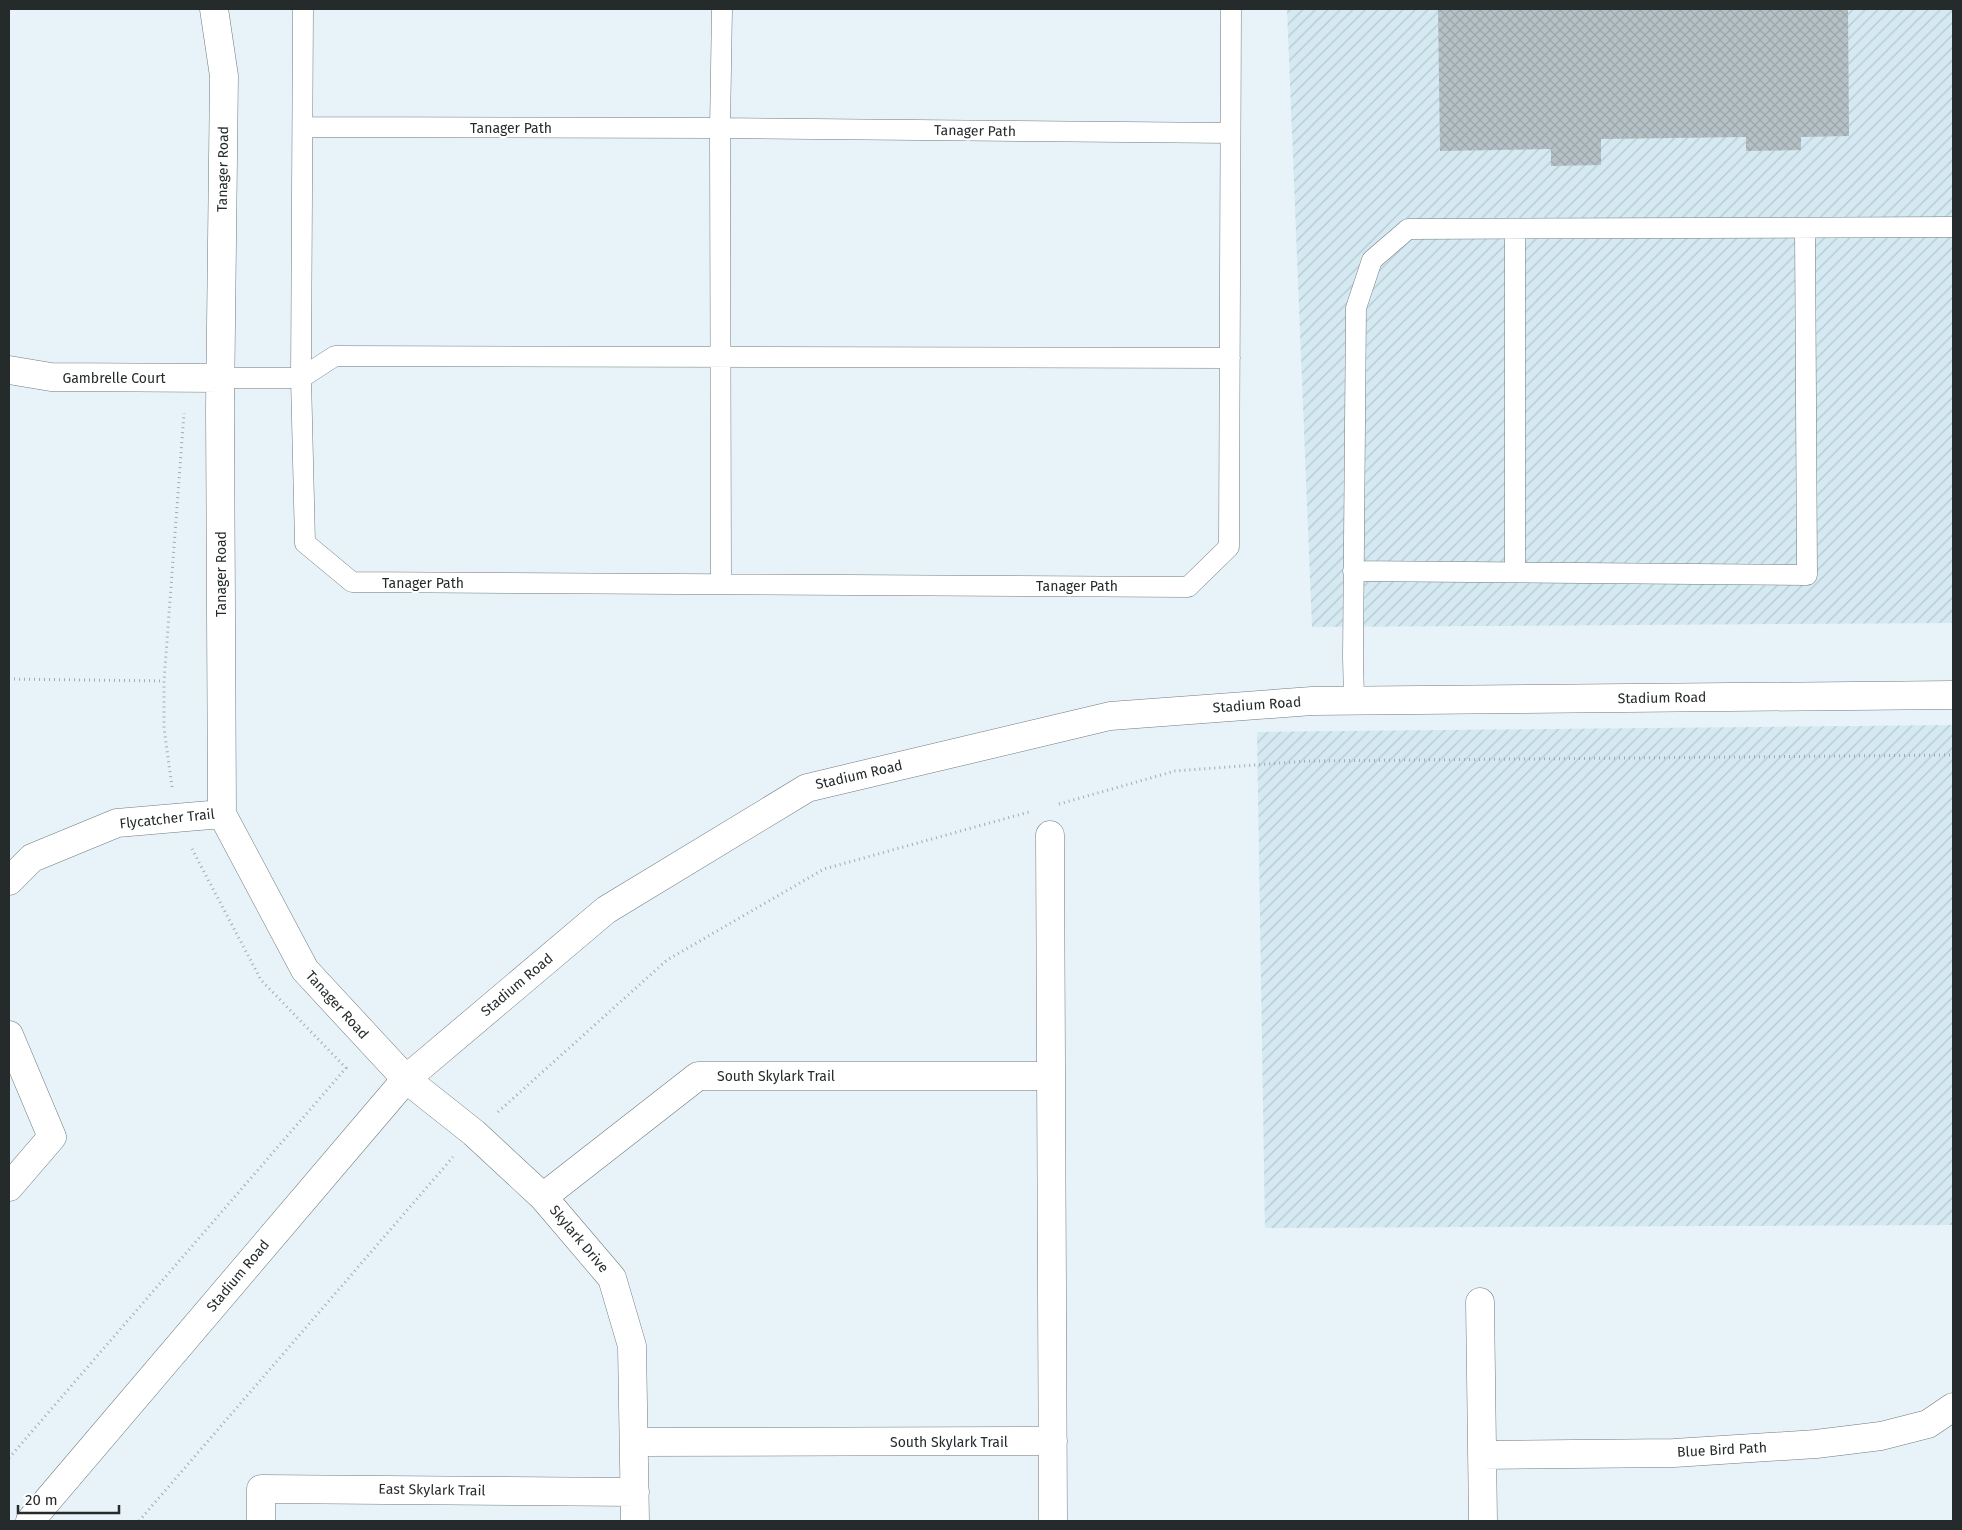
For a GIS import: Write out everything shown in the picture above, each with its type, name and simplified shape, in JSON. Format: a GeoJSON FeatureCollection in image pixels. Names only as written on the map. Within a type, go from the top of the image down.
{"type":"FeatureCollection","features":[{"type":"Feature","properties":{"kind":"street","name":"Tanager Road"},"geometry":{"type":"LineString","coordinates":[[214,9],[224,76],[221,378],[222,814],[305,970],[406,1079]]}},
{"type":"Feature","properties":{"kind":"street","name":"Gambrelle Court"},"geometry":{"type":"LineString","coordinates":[[9,370],[51,377],[221,378]]}},
{"type":"Feature","properties":{"kind":"street","name":"Stadium Road"},"geometry":{"type":"LineString","coordinates":[[30,1521],[406,1079],[606,910],[807,788],[1110,716],[1312,701],[1953,695]]}},
{"type":"Feature","properties":{"kind":"street","name":"Flycatcher Trail"},"geometry":{"type":"LineString","coordinates":[[9,881],[32,858],[117,823],[222,814]]}},
{"type":"Feature","properties":{"kind":"street"},"geometry":{"type":"LineString","coordinates":[[1050,835],[1053,1521]]}},
{"type":"Feature","properties":{"kind":"street"},"geometry":{"type":"LineString","coordinates":[[9,1035],[52,1137],[9,1187]]}},
{"type":"Feature","properties":{"kind":"street","name":"South Skylark Trail"},"geometry":{"type":"LineString","coordinates":[[543,1197],[698,1076],[1050,1076]]}},
{"type":"Feature","properties":{"kind":"street","name":"Skylark Drive"},"geometry":{"type":"LineString","coordinates":[[406,1079],[474,1133],[543,1197],[612,1278],[632,1346],[635,1521]]}},
{"type":"Feature","properties":{"kind":"street"},"geometry":{"type":"LineString","coordinates":[[1480,1302],[1483,1521]]}},
{"type":"Feature","properties":{"kind":"street","name":"Blue Bird Path"},"geometry":{"type":"LineString","coordinates":[[1482,1455],[1674,1453],[1816,1444],[1881,1436],[1928,1424],[1953,1407]]}},
{"type":"Feature","properties":{"kind":"street","name":"South Skylark Trail"},"geometry":{"type":"LineString","coordinates":[[635,1442],[1052,1441]]}},
{"type":"Feature","properties":{"kind":"street","name":"East Skylark Trail"},"geometry":{"type":"LineString","coordinates":[[261,1521],[261,1489],[635,1492]]}},
{"type":"Feature","properties":{"kind":"lane","name":"Tanager Path"},"geometry":{"type":"LineString","coordinates":[[303,9],[301,378],[305,543],[352,582],[1188,587],[1229,547],[1231,9]]}},
{"type":"Feature","properties":{"kind":"lane"},"geometry":{"type":"LineString","coordinates":[[721,584],[720,128],[722,9]]}},
{"type":"Feature","properties":{"kind":"lane","name":"Tanager Path"},"geometry":{"type":"LineString","coordinates":[[303,127],[720,128],[1230,133]]}},
{"type":"Feature","properties":{"kind":"lane"},"geometry":{"type":"LineString","coordinates":[[1354,701],[1353,571],[1356,308],[1372,260],[1408,229],[1953,227]]}},
{"type":"Feature","properties":{"kind":"lane"},"geometry":{"type":"LineString","coordinates":[[1353,571],[1807,575],[1805,228]]}},
{"type":"Feature","properties":{"kind":"lane"},"geometry":{"type":"LineString","coordinates":[[1515,229],[1515,572]]}},
{"type":"Feature","properties":{"kind":"lane"},"geometry":{"type":"LineString","coordinates":[[221,378],[301,378],[335,356],[1230,358]]}},
{"type":"Feature","properties":{"kind":"path"},"geometry":{"type":"LineString","coordinates":[[9,1458],[346,1068],[261,980],[176,818],[164,728],[164,681],[184,413]]}},
{"type":"Feature","properties":{"kind":"path"},"geometry":{"type":"LineString","coordinates":[[9,679],[164,681]]}},
{"type":"Feature","properties":{"kind":"path"},"geometry":{"type":"LineString","coordinates":[[1052,806],[1175,771],[1307,761],[1953,755]]}},
{"type":"Feature","properties":{"kind":"path"},"geometry":{"type":"LineString","coordinates":[[140,1521],[474,1133],[667,960],[824,869],[1033,811]]}},
{"type":"Feature","properties":{"kind":"shaded area"},"geometry":{"type":"Polygon","coordinates":[[[1287,9],[1953,9],[1953,623],[1312,627],[1287,9]]]}},
{"type":"Feature","properties":{"kind":"shaded area"},"geometry":{"type":"Polygon","coordinates":[[[1953,725],[1953,1225],[1265,1228],[1257,732],[1953,725]]]}},
{"type":"Feature","properties":{"kind":"building"},"geometry":{"type":"Polygon","coordinates":[[[1438,9],[1848,9],[1849,136],[1801,137],[1801,150],[1746,151],[1746,137],[1601,139],[1601,165],[1551,166],[1551,149],[1440,151],[1438,9]]]}}]}
